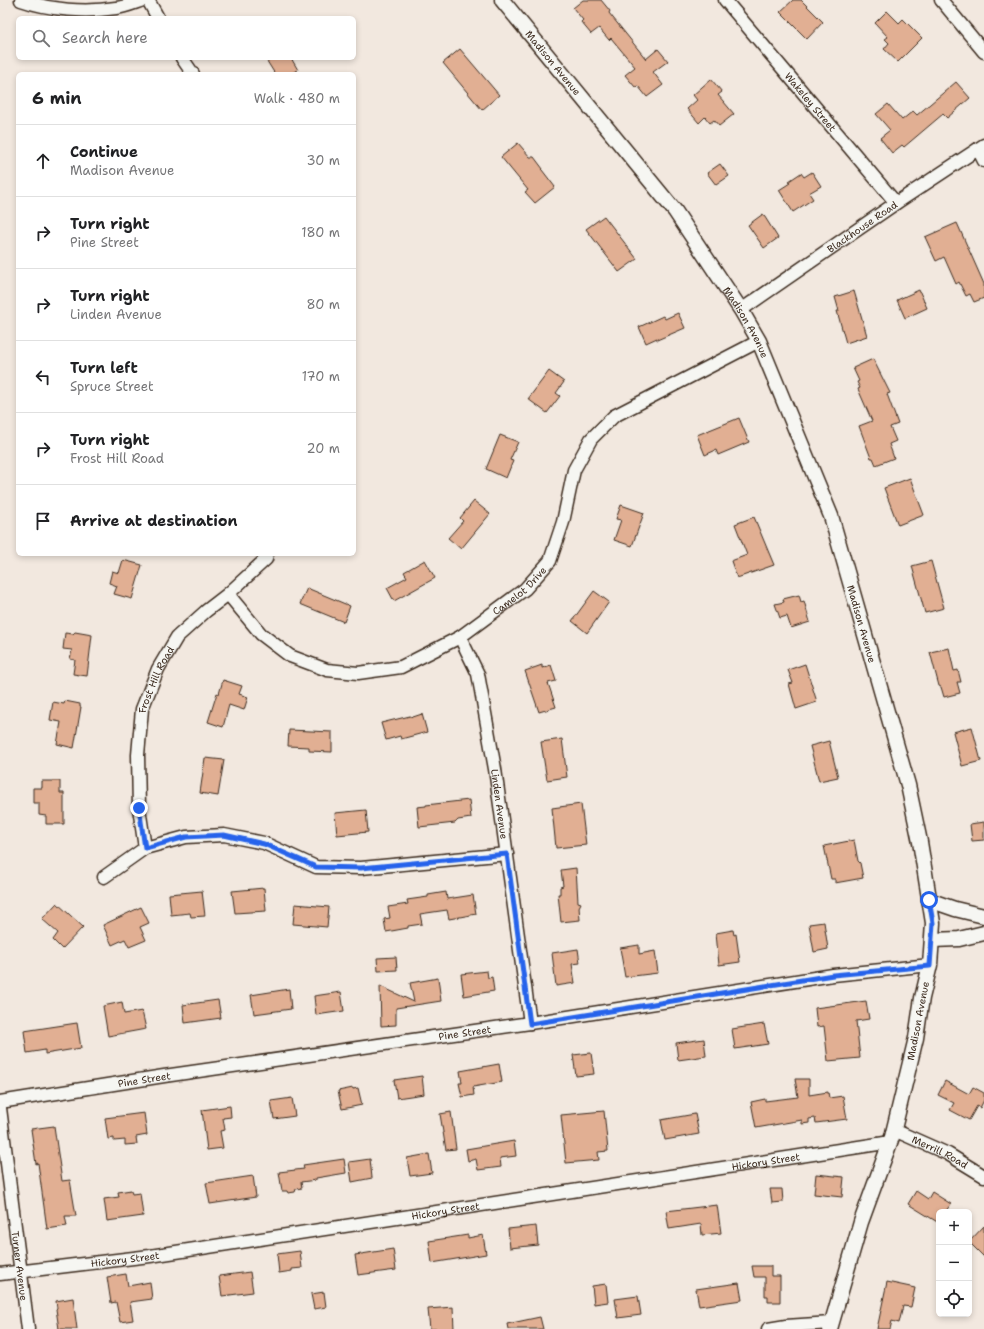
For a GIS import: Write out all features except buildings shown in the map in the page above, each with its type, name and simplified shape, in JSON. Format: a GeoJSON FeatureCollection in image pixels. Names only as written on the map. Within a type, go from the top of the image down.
{"type":"FeatureCollection","features":[{"type":"Feature","properties":{"kind":"street"},"geometry":{"type":"LineString","coordinates":[[21,0],[36,5],[76,10],[116,8],[142,0]]}},
{"type":"Feature","properties":{"kind":"street"},"geometry":{"type":"LineString","coordinates":[[148,0],[157,16]]}},
{"type":"Feature","properties":{"kind":"street","name":"Madison Avenue"},"geometry":{"type":"LineString","coordinates":[[502,0],[675,211],[741,310],[759,341],[831,516],[908,785],[920,842],[933,923],[930,966],[922,998],[916,1038],[892,1136],[861,1222],[831,1326]]}},
{"type":"Feature","properties":{"kind":"street","name":"Wakeley Street"},"geometry":{"type":"LineString","coordinates":[[725,0],[896,203]]}},
{"type":"Feature","properties":{"kind":"street"},"geometry":{"type":"LineString","coordinates":[[941,0],[984,52]]}},
{"type":"Feature","properties":{"kind":"street"},"geometry":{"type":"LineString","coordinates":[[183,60],[192,72]]}},
{"type":"Feature","properties":{"kind":"street"},"geometry":{"type":"LineString","coordinates":[[981,147],[984,161]]}},
{"type":"Feature","properties":{"kind":"street","name":"Blackhouse Road"},"geometry":{"type":"LineString","coordinates":[[741,310],[896,203],[981,147]]}},
{"type":"Feature","properties":{"kind":"street","name":"Camelot Drive"},"geometry":{"type":"LineString","coordinates":[[228,594],[261,634],[290,656],[327,670],[358,673],[401,667],[460,636],[526,589],[550,561],[563,522],[574,470],[591,440],[614,416],[759,341]]}},
{"type":"Feature","properties":{"kind":"street","name":"Frost Hill Road"},"geometry":{"type":"LineString","coordinates":[[145,848],[139,808],[138,762],[142,709],[158,669],[177,637],[228,594],[266,556]]}},
{"type":"Feature","properties":{"kind":"street","name":"Linden Avenue"},"geometry":{"type":"LineString","coordinates":[[460,636],[478,674],[495,769],[530,1024]]}},
{"type":"Feature","properties":{"kind":"street"},"geometry":{"type":"LineString","coordinates":[[104,877],[145,848],[186,837],[224,835],[264,844],[316,867],[353,868],[507,854]]}},
{"type":"Feature","properties":{"kind":"street"},"geometry":{"type":"LineString","coordinates":[[929,900],[955,909],[984,916]]}},
{"type":"Feature","properties":{"kind":"street"},"geometry":{"type":"LineString","coordinates":[[932,940],[959,939],[984,933]]}},
{"type":"Feature","properties":{"kind":"street","name":"Pine Street"},"geometry":{"type":"LineString","coordinates":[[0,1102],[164,1076],[530,1024],[833,975],[930,966]]}},
{"type":"Feature","properties":{"kind":"street","name":"Turner Avenue"},"geometry":{"type":"LineString","coordinates":[[0,1108],[28,1329]]}},
{"type":"Feature","properties":{"kind":"street","name":"Merrill Road"},"geometry":{"type":"LineString","coordinates":[[892,1136],[948,1154],[984,1176]]}},
{"type":"Feature","properties":{"kind":"street","name":"Hickory Street"},"geometry":{"type":"LineString","coordinates":[[0,1274],[21,1270],[150,1256],[892,1136]]}},
{"type":"Feature","properties":{"kind":"street"},"geometry":{"type":"LineString","coordinates":[[768,1329],[786,1326],[831,1326]]}},
{"type":"Feature","properties":{"kind":"route"},"geometry":{"type":"LineString","coordinates":[[139,808],[145,848],[186,837],[224,835],[264,844],[316,867],[361,868],[507,854],[530,1024],[833,975],[930,966],[933,923],[929,900]]}}]}
